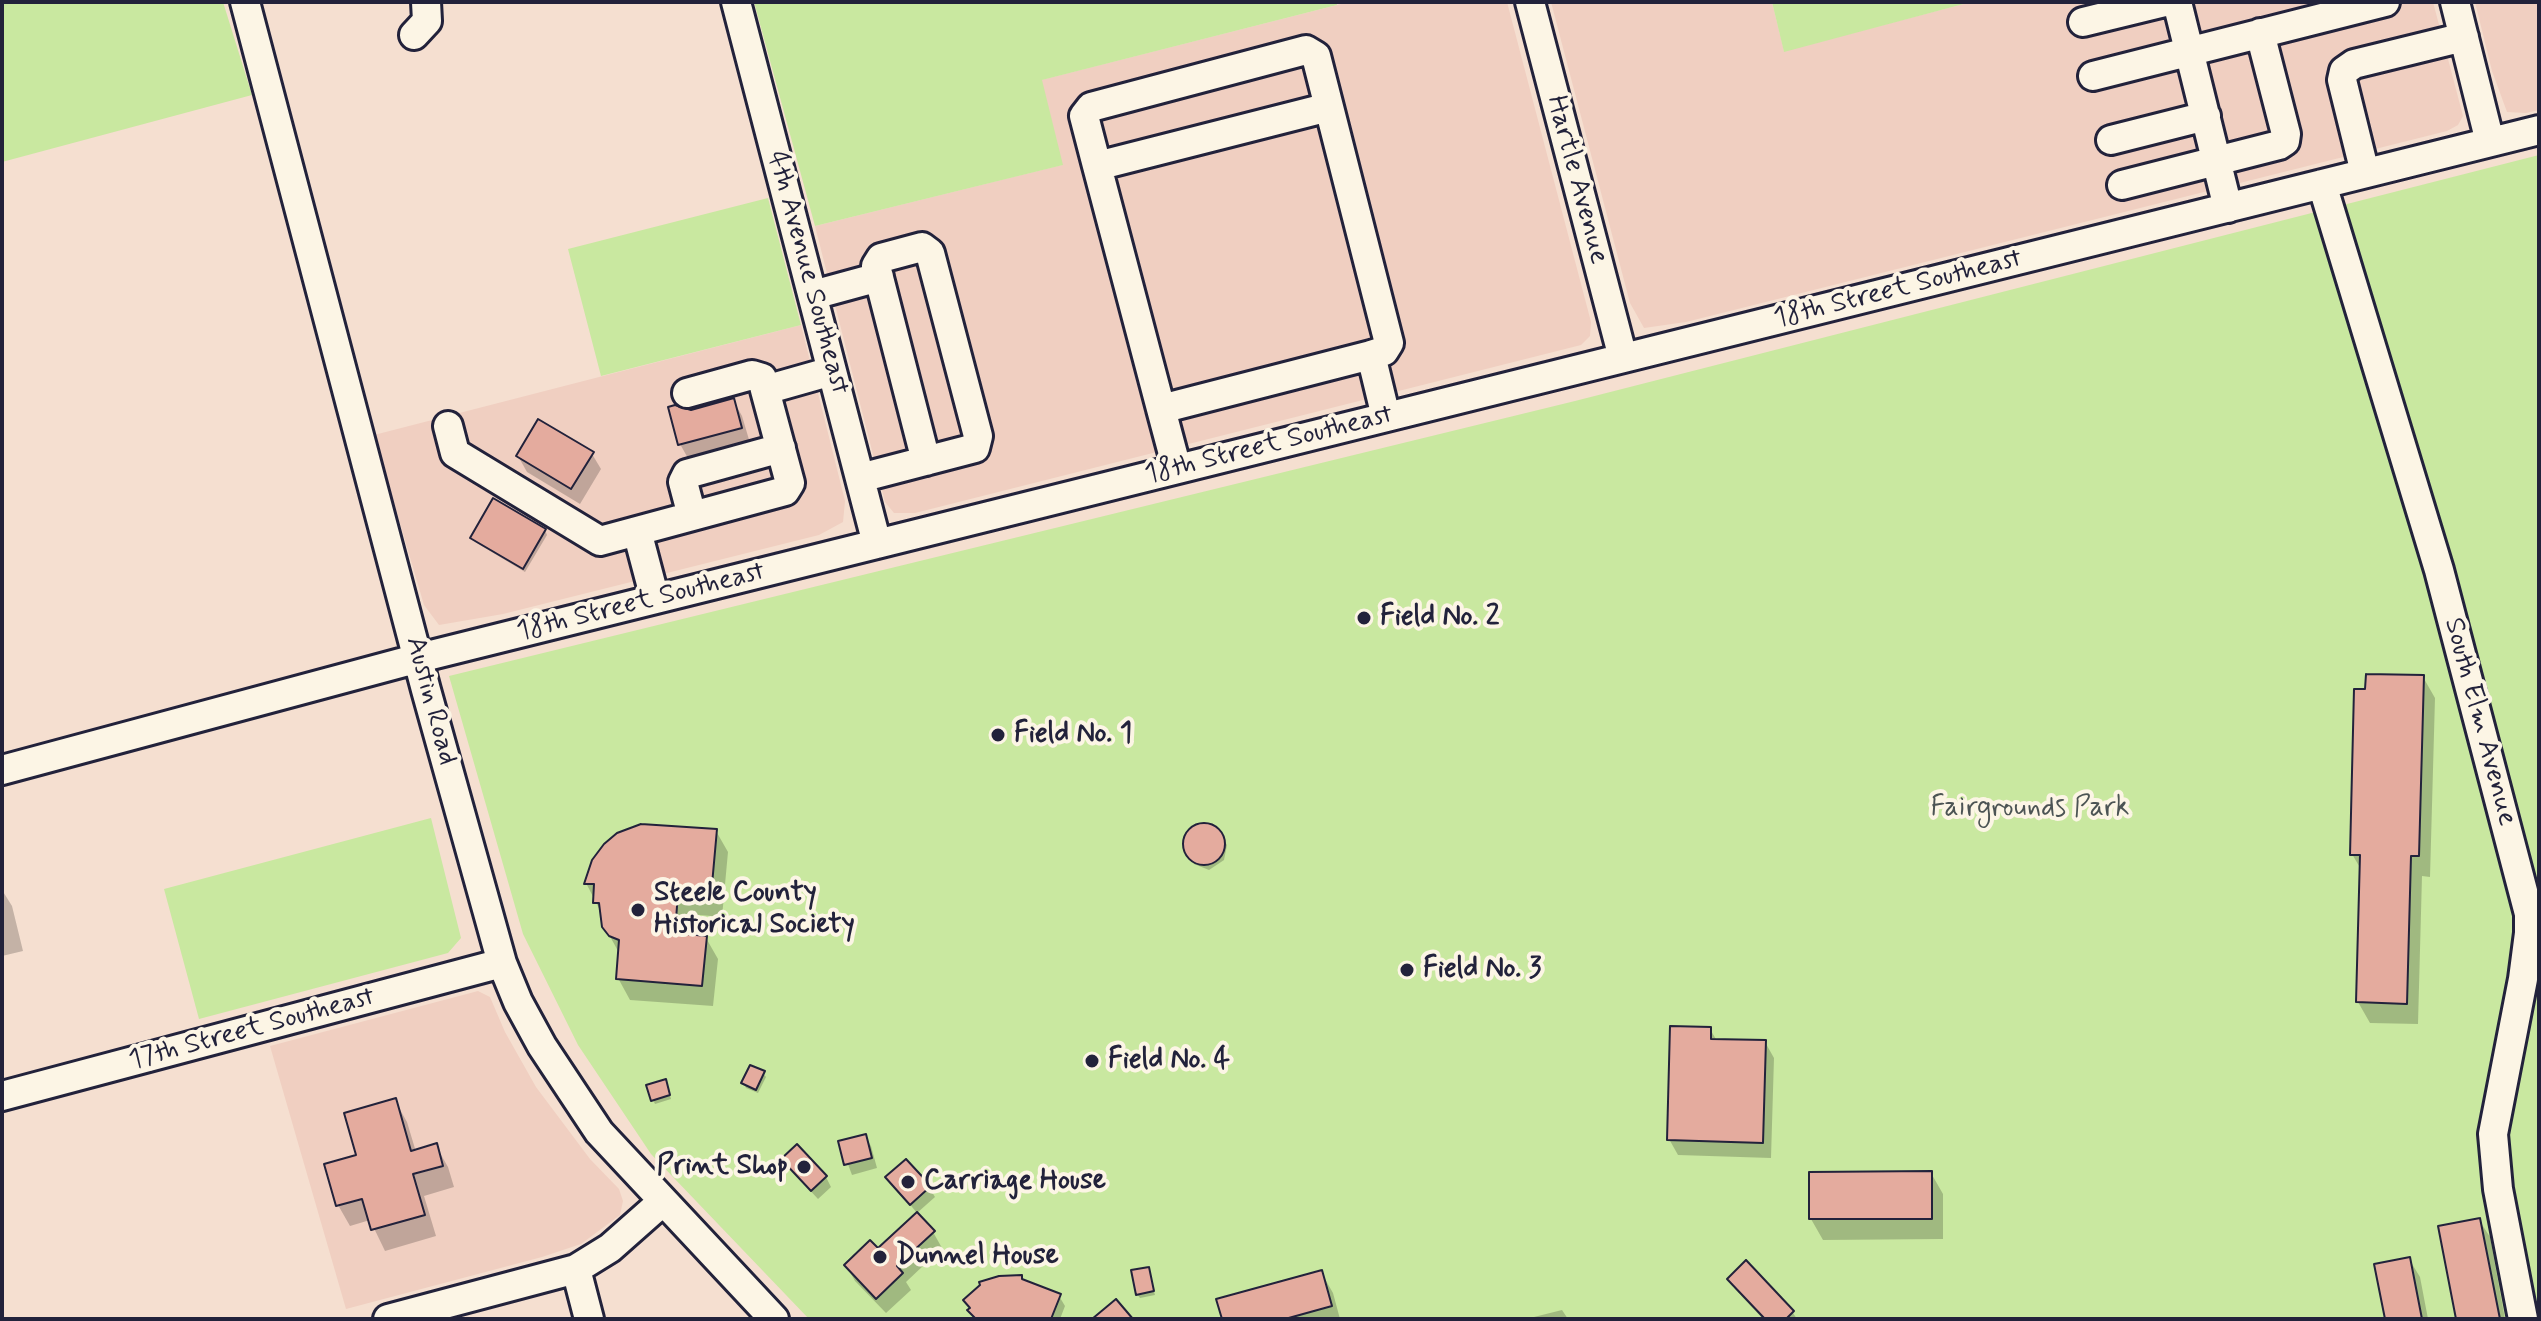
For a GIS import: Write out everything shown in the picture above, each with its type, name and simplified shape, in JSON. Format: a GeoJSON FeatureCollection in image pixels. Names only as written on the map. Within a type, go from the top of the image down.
{"type":"FeatureCollection","features":[{"type":"Feature","properties":{"kind":"street","name":"Austin Road"},"geometry":{"type":"LineString","coordinates":[[245,2],[502,963],[518,1002],[571,1092],[599,1132],[774,1319]]}},
{"type":"Feature","properties":{"kind":"street"},"geometry":{"type":"LineString","coordinates":[[414,35],[427,21],[426,2]]}},
{"type":"Feature","properties":{"kind":"street","name":"4th Avenue Southeast"},"geometry":{"type":"LineString","coordinates":[[736,2],[877,544]]}},
{"type":"Feature","properties":{"kind":"street","name":"Hartle Avenue"},"geometry":{"type":"LineString","coordinates":[[1530,2],[1623,358]]}},
{"type":"Feature","properties":{"kind":"street"},"geometry":{"type":"LineString","coordinates":[[2083,22],[2165,2]]}},
{"type":"Feature","properties":{"kind":"street"},"geometry":{"type":"LineString","coordinates":[[2177,2],[2228,208]]}},
{"type":"Feature","properties":{"kind":"street"},"geometry":{"type":"LineString","coordinates":[[2093,76],[2385,2]]}},
{"type":"Feature","properties":{"kind":"street"},"geometry":{"type":"LineString","coordinates":[[2455,2],[2490,142]]}},
{"type":"Feature","properties":{"kind":"street"},"geometry":{"type":"LineString","coordinates":[[2122,185],[2285,141],[2286,134],[2260,33]]}},
{"type":"Feature","properties":{"kind":"street"},"geometry":{"type":"LineString","coordinates":[[2365,173],[2342,80],[2344,71],[2354,64],[2464,37]]}},
{"type":"Feature","properties":{"kind":"street"},"geometry":{"type":"LineString","coordinates":[[1161,409],[1371,355],[1384,351],[1389,343],[1316,56],[1306,50],[1091,107],[1084,116],[1161,409],[1177,469]]}},
{"type":"Feature","properties":{"kind":"street"},"geometry":{"type":"LineString","coordinates":[[1097,166],[1329,107]]}},
{"type":"Feature","properties":{"kind":"street"},"geometry":{"type":"LineString","coordinates":[[2111,140],[2206,116]]}},
{"type":"Feature","properties":{"kind":"street","name":"18th Street Southeast"},"geometry":{"type":"LineString","coordinates":[[2,770],[419,658],[2539,130]]}},
{"type":"Feature","properties":{"kind":"street","name":"South Elm Avenue"},"geometry":{"type":"LineString","coordinates":[[2322,184],[2439,570],[2529,914],[2523,979],[2493,1134],[2498,1189],[2523,1319]]}},
{"type":"Feature","properties":{"kind":"street"},"geometry":{"type":"LineString","coordinates":[[860,478],[926,461],[975,448],[978,436],[930,253],[922,247],[881,258],[876,266],[926,461]]}},
{"type":"Feature","properties":{"kind":"street"},"geometry":{"type":"LineString","coordinates":[[813,295],[879,277]]}},
{"type":"Feature","properties":{"kind":"street"},"geometry":{"type":"LineString","coordinates":[[1371,355],[1386,417]]}},
{"type":"Feature","properties":{"kind":"street"},"geometry":{"type":"LineString","coordinates":[[765,390],[832,371]]}},
{"type":"Feature","properties":{"kind":"street"},"geometry":{"type":"LineString","coordinates":[[448,426],[455,453],[600,541],[785,491],[790,483],[762,378],[752,375],[687,393]]}},
{"type":"Feature","properties":{"kind":"street"},"geometry":{"type":"LineString","coordinates":[[692,516],[683,482],[687,474],[781,448]]}},
{"type":"Feature","properties":{"kind":"street"},"geometry":{"type":"LineString","coordinates":[[637,531],[655,599]]}},
{"type":"Feature","properties":{"kind":"street","name":"17th Street Southeast"},"geometry":{"type":"LineString","coordinates":[[2,1096],[502,963]]}},
{"type":"Feature","properties":{"kind":"street"},"geometry":{"type":"LineString","coordinates":[[388,1319],[576,1269],[610,1248],[662,1202]]}},
{"type":"Feature","properties":{"kind":"street"},"geometry":{"type":"LineString","coordinates":[[576,1269],[589,1319]]}},
{"type":"Feature","properties":{"kind":"shaded area"},"geometry":{"type":"Polygon","coordinates":[[[1349,2],[1507,2],[1591,322],[1590,336],[1581,345],[915,513],[894,513],[885,502],[815,226],[1062,165],[1041,80],[1349,2]]]}},
{"type":"Feature","properties":{"kind":"shaded area"},"geometry":{"type":"Polygon","coordinates":[[[1551,2],[1772,2],[1784,51],[1971,2],[2433,2],[2463,116],[2458,125],[2447,131],[1686,322],[1644,328],[1630,303],[1551,2]]]}},
{"type":"Feature","properties":{"kind":"shaded area"},"geometry":{"type":"Polygon","coordinates":[[[2475,2],[2539,2],[2539,110],[2507,112],[2492,71],[2475,2]]]}},
{"type":"Feature","properties":{"kind":"shaded area"},"geometry":{"type":"Polygon","coordinates":[[[801,325],[845,501],[843,522],[819,535],[503,614],[439,625],[424,605],[374,435],[801,325]]]}},
{"type":"Feature","properties":{"kind":"shaded area"},"geometry":{"type":"Polygon","coordinates":[[[478,991],[490,997],[505,1032],[536,1087],[590,1159],[619,1189],[623,1201],[620,1215],[581,1244],[346,1309],[270,1046],[478,991]]]}},
{"type":"Feature","properties":{"kind":"green space"},"geometry":{"type":"Polygon","coordinates":[[[2,2],[223,2],[252,95],[2,162],[2,2]]]}},
{"type":"Feature","properties":{"kind":"green space"},"geometry":{"type":"Polygon","coordinates":[[[754,2],[1336,2],[1337,5],[1042,80],[1063,165],[815,226],[754,2]]]}},
{"type":"Feature","properties":{"kind":"green space"},"geometry":{"type":"Polygon","coordinates":[[[1772,2],[1971,2],[1784,52],[1772,2]]]}},
{"type":"Feature","properties":{"kind":"green space","name":"Fairgrounds Park"},"geometry":{"type":"Polygon","coordinates":[[[2539,155],[2539,1319],[809,1319],[651,1154],[578,1045],[523,934],[449,676],[1575,401],[2539,155]]]}},
{"type":"Feature","properties":{"kind":"green space"},"geometry":{"type":"Polygon","coordinates":[[[768,198],[801,325],[601,376],[568,249],[768,198]]]}},
{"type":"Feature","properties":{"kind":"green space"},"geometry":{"type":"Polygon","coordinates":[[[431,818],[461,938],[448,953],[199,1019],[164,889],[431,818]]]}},
{"type":"Feature","properties":{"kind":"building"},"geometry":{"type":"Polygon","coordinates":[[[734,398],[742,428],[678,445],[668,407],[675,405],[691,410],[734,398]]]}},
{"type":"Feature","properties":{"kind":"building"},"geometry":{"type":"Polygon","coordinates":[[[538,419],[594,452],[571,489],[516,456],[538,419]]]}},
{"type":"Feature","properties":{"kind":"building"},"geometry":{"type":"Polygon","coordinates":[[[493,498],[546,529],[523,569],[470,538],[493,498]]]}},
{"type":"Feature","properties":{"kind":"building"},"geometry":{"type":"Polygon","coordinates":[[[2366,674],[2424,675],[2419,856],[2411,856],[2407,1004],[2356,1002],[2360,855],[2350,855],[2354,689],[2365,689],[2366,674]]]}},
{"type":"Feature","properties":{"kind":"building"},"geometry":{"type":"Polygon","coordinates":[[[1204,823],[1219,829],[1225,844],[1219,859],[1204,865],[1189,859],[1183,844],[1189,829],[1204,823]]]}},
{"type":"Feature","properties":{"kind":"building","name":"Steele County Historical Society"},"geometry":{"type":"Polygon","coordinates":[[[641,824],[717,829],[711,896],[678,893],[675,933],[707,936],[702,986],[616,979],[619,940],[609,936],[602,927],[599,903],[593,903],[594,884],[584,884],[592,860],[604,844],[617,833],[641,824]]]}},
{"type":"Feature","properties":{"kind":"building"},"geometry":{"type":"Polygon","coordinates":[[[1670,1026],[1711,1027],[1711,1039],[1766,1040],[1763,1143],[1667,1140],[1670,1026]]]}},
{"type":"Feature","properties":{"kind":"building"},"geometry":{"type":"Polygon","coordinates":[[[750,1065],[765,1071],[756,1090],[741,1083],[750,1065]]]}},
{"type":"Feature","properties":{"kind":"building"},"geometry":{"type":"Polygon","coordinates":[[[666,1079],[670,1095],[651,1101],[646,1085],[666,1079]]]}},
{"type":"Feature","properties":{"kind":"building"},"geometry":{"type":"Polygon","coordinates":[[[396,1098],[411,1151],[437,1143],[443,1166],[413,1174],[425,1215],[371,1230],[362,1199],[336,1206],[324,1164],[356,1155],[344,1113],[396,1098]]]}},
{"type":"Feature","properties":{"kind":"building"},"geometry":{"type":"Polygon","coordinates":[[[866,1134],[872,1158],[844,1165],[838,1141],[866,1134]]]}},
{"type":"Feature","properties":{"kind":"building","name":"Print Shop"},"geometry":{"type":"Polygon","coordinates":[[[797,1144],[827,1176],[811,1191],[781,1159],[797,1144]]]}},
{"type":"Feature","properties":{"kind":"building","name":"Carriage House"},"geometry":{"type":"Polygon","coordinates":[[[906,1159],[931,1186],[910,1205],[885,1177],[906,1159]]]}},
{"type":"Feature","properties":{"kind":"building"},"geometry":{"type":"Polygon","coordinates":[[[1932,1171],[1932,1219],[1809,1219],[1809,1172],[1932,1171]]]}},
{"type":"Feature","properties":{"kind":"building","name":"Dunnel House"},"geometry":{"type":"Polygon","coordinates":[[[917,1212],[935,1231],[897,1266],[903,1273],[876,1299],[844,1265],[870,1240],[878,1248],[917,1212]]]}},
{"type":"Feature","properties":{"kind":"building"},"geometry":{"type":"Polygon","coordinates":[[[2480,1218],[2500,1319],[2456,1319],[2438,1226],[2480,1218]]]}},
{"type":"Feature","properties":{"kind":"building"},"geometry":{"type":"Polygon","coordinates":[[[2410,1257],[2422,1319],[2385,1319],[2374,1264],[2410,1257]]]}},
{"type":"Feature","properties":{"kind":"building"},"geometry":{"type":"Polygon","coordinates":[[[1746,1260],[1794,1311],[1786,1319],[1765,1319],[1727,1279],[1746,1260]]]}},
{"type":"Feature","properties":{"kind":"building"},"geometry":{"type":"Polygon","coordinates":[[[1149,1267],[1154,1291],[1136,1295],[1131,1270],[1149,1267]]]}},
{"type":"Feature","properties":{"kind":"building"},"geometry":{"type":"Polygon","coordinates":[[[1322,1270],[1332,1306],[1285,1319],[1222,1319],[1216,1299],[1322,1270]]]}},
{"type":"Feature","properties":{"kind":"building"},"geometry":{"type":"Polygon","coordinates":[[[1022,1275],[1022,1279],[1061,1294],[1051,1319],[976,1319],[967,1310],[970,1308],[963,1300],[980,1285],[979,1282],[999,1276],[1022,1275]]]}},
{"type":"Feature","properties":{"kind":"building"},"geometry":{"type":"Polygon","coordinates":[[[1116,1299],[1133,1319],[1092,1319],[1116,1299]]]}},
{"type":"Feature","properties":{"kind":"place","name":"Field No. 2"},"geometry":{"type":"Point","coordinates":[1364,618]}},
{"type":"Feature","properties":{"kind":"place","name":"Field No. 1"},"geometry":{"type":"Point","coordinates":[998,735]}},
{"type":"Feature","properties":{"kind":"place","name":"Steele County Historical Society"},"geometry":{"type":"Point","coordinates":[638,910]}},
{"type":"Feature","properties":{"kind":"place","name":"Field No. 3"},"geometry":{"type":"Point","coordinates":[1407,970]}},
{"type":"Feature","properties":{"kind":"place","name":"Field No. 4"},"geometry":{"type":"Point","coordinates":[1092,1061]}},
{"type":"Feature","properties":{"kind":"place","name":"Print Shop"},"geometry":{"type":"Point","coordinates":[804,1167]}},
{"type":"Feature","properties":{"kind":"place","name":"Carriage House"},"geometry":{"type":"Point","coordinates":[908,1182]}},
{"type":"Feature","properties":{"kind":"place","name":"Dunnel House"},"geometry":{"type":"Point","coordinates":[880,1257]}}]}
